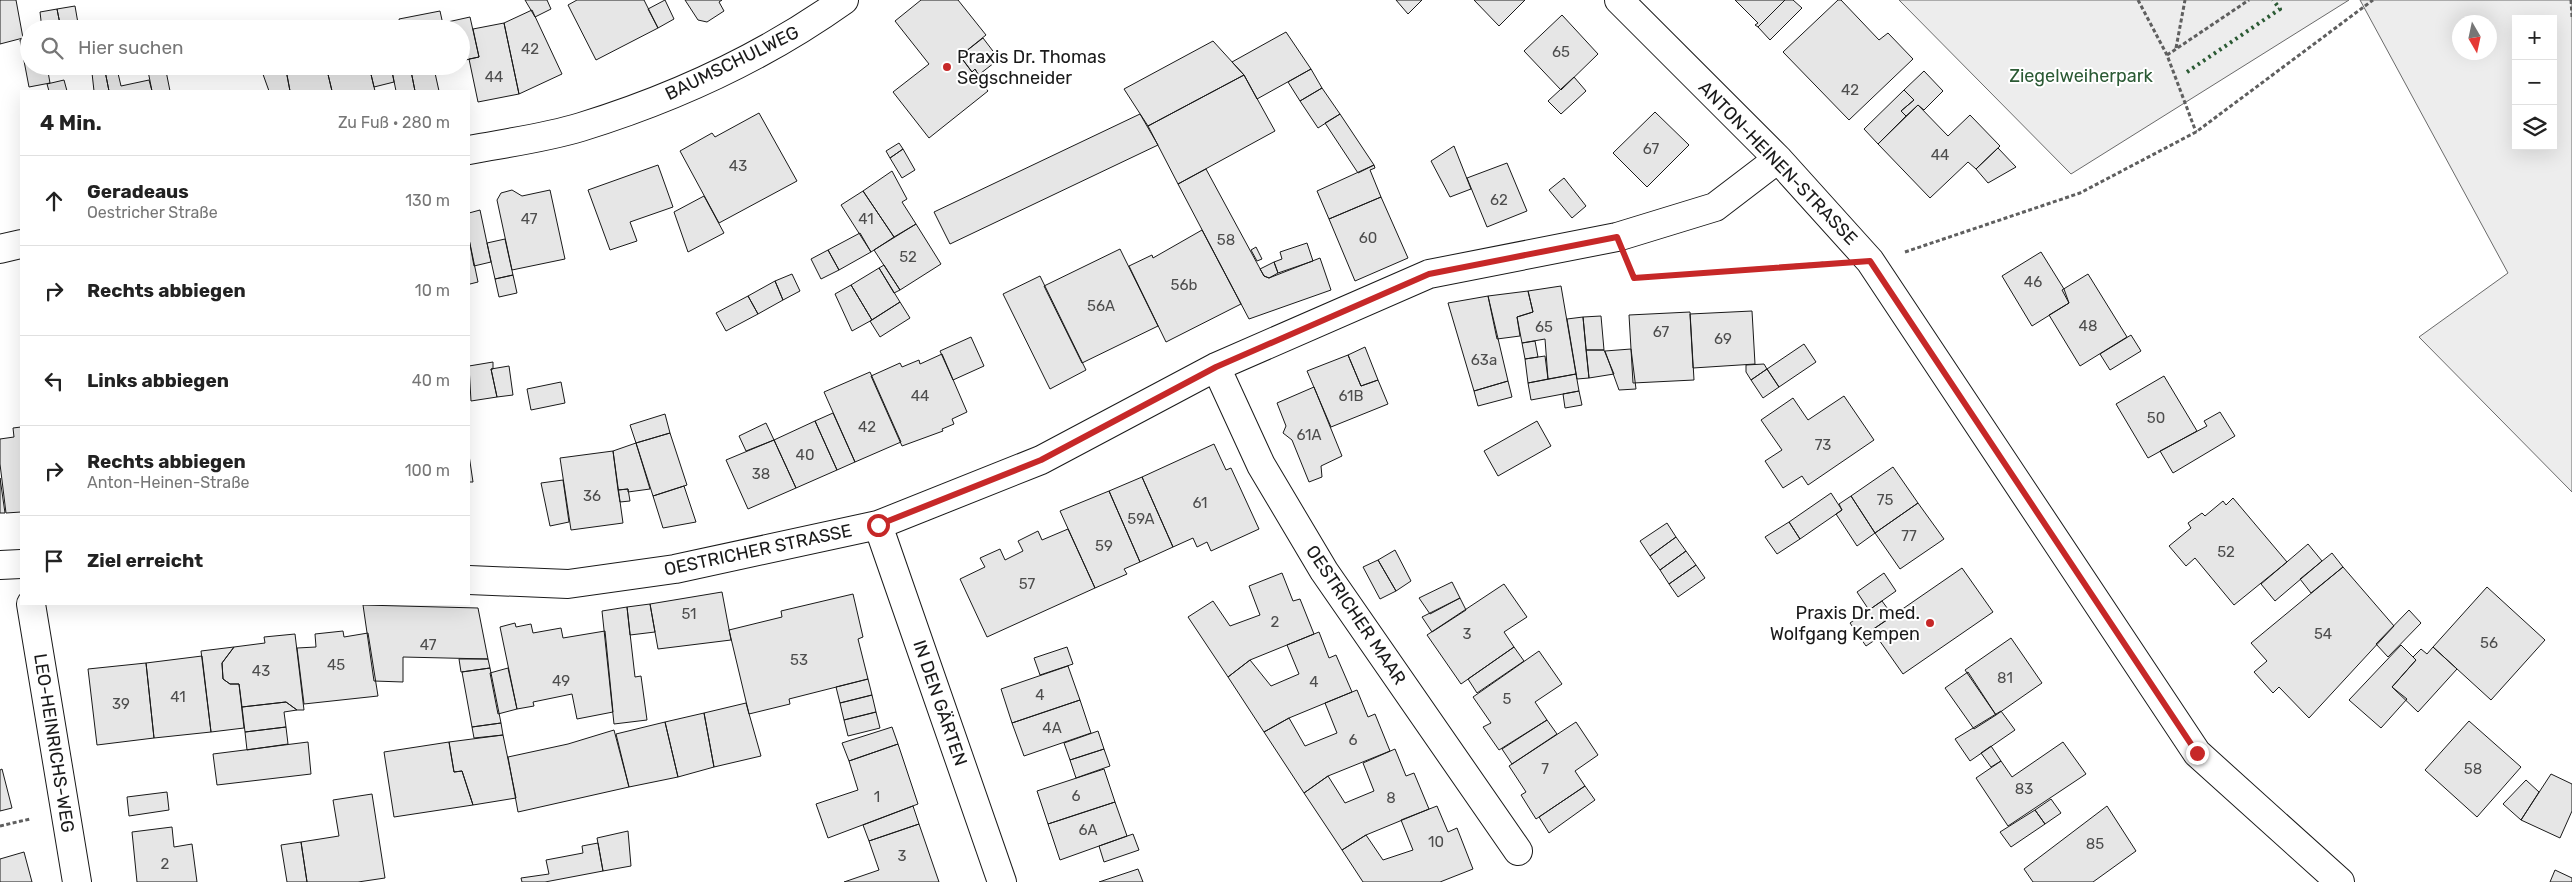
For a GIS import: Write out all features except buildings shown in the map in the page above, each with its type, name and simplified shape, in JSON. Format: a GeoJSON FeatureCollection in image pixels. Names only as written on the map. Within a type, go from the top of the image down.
{"type":"FeatureCollection","features":[{"type":"Feature","properties":{"kind":"street","name":"BAUMSCHULWEG"},"geometry":{"type":"LineString","coordinates":[[470,150],[579,127],[682,92],[804,28],[844,0]]}},
{"type":"Feature","properties":{"kind":"street","name":"ANTON-HEINEN-STRASSE"},"geometry":{"type":"LineString","coordinates":[[1619,0],[1778,159],[1870,261],[2197,753],[2340,882]]}},
{"type":"Feature","properties":{"kind":"street","name":"OESTRICHER STRASSE"},"geometry":{"type":"LineString","coordinates":[[470,580],[568,584],[675,569],[878,525],[1041,460],[1216,367],[1429,274],[1617,237],[1715,207],[1778,159]]}},
{"type":"Feature","properties":{"kind":"street"},"geometry":{"type":"LineString","coordinates":[[0,249],[20,244]]}},
{"type":"Feature","properties":{"kind":"street","name":"OESTRICHER MAAR"},"geometry":{"type":"LineString","coordinates":[[1216,367],[1261,465],[1324,571],[1518,851]]}},
{"type":"Feature","properties":{"kind":"street","name":"IN DEN GÄRTEN"},"geometry":{"type":"LineString","coordinates":[[878,525],[1002,882]]}},
{"type":"Feature","properties":{"kind":"street"},"geometry":{"type":"LineString","coordinates":[[0,565],[20,564]]}},
{"type":"Feature","properties":{"kind":"street","name":"LEO-HEINRICHS-WEG"},"geometry":{"type":"LineString","coordinates":[[31,605],[77,882]]}},
{"type":"Feature","properties":{"kind":"path"},"geometry":{"type":"LineString","coordinates":[[2138,0],[2167,55],[2196,132]]}},
{"type":"Feature","properties":{"kind":"path"},"geometry":{"type":"LineString","coordinates":[[2176,49],[2185,0]]}},
{"type":"Feature","properties":{"kind":"path"},"geometry":{"type":"LineString","coordinates":[[2167,55],[2249,0]]}},
{"type":"Feature","properties":{"kind":"path"},"geometry":{"type":"LineString","coordinates":[[1617,237],[1634,278],[1870,261],[1912,250],[2080,193],[2196,132],[2373,0]]}},
{"type":"Feature","properties":{"kind":"path"},"geometry":{"type":"LineString","coordinates":[[2571,0],[2572,17]]}},
{"type":"Feature","properties":{"kind":"green space","name":"Ziegelweiherpark"},"geometry":{"type":"Polygon","coordinates":[[[1899,0],[2349,0],[2071,174],[1899,0]]]}},
{"type":"Feature","properties":{"kind":"green space"},"geometry":{"type":"Polygon","coordinates":[[[2360,0],[2572,0],[2572,492],[2419,337],[2508,273],[2360,0]]]}},
{"type":"Feature","properties":{"kind":"hedge"},"geometry":{"type":"LineString","coordinates":[[2187,72],[2280,9],[2273,0]]}},
{"type":"Feature","properties":{"kind":"place","name":"Praxis Dr. Thomas Segschneider"},"geometry":{"type":"Point","coordinates":[947,67]}},
{"type":"Feature","properties":{"kind":"place","name":"Praxis Dr. med. Wolfgang Kempen"},"geometry":{"type":"Point","coordinates":[1930,623]}},
{"type":"Feature","properties":{"kind":"route"},"geometry":{"type":"LineString","coordinates":[[878,525],[1041,460],[1216,367],[1429,274],[1617,237],[1634,278],[1870,261],[2197,753]]}}]}
